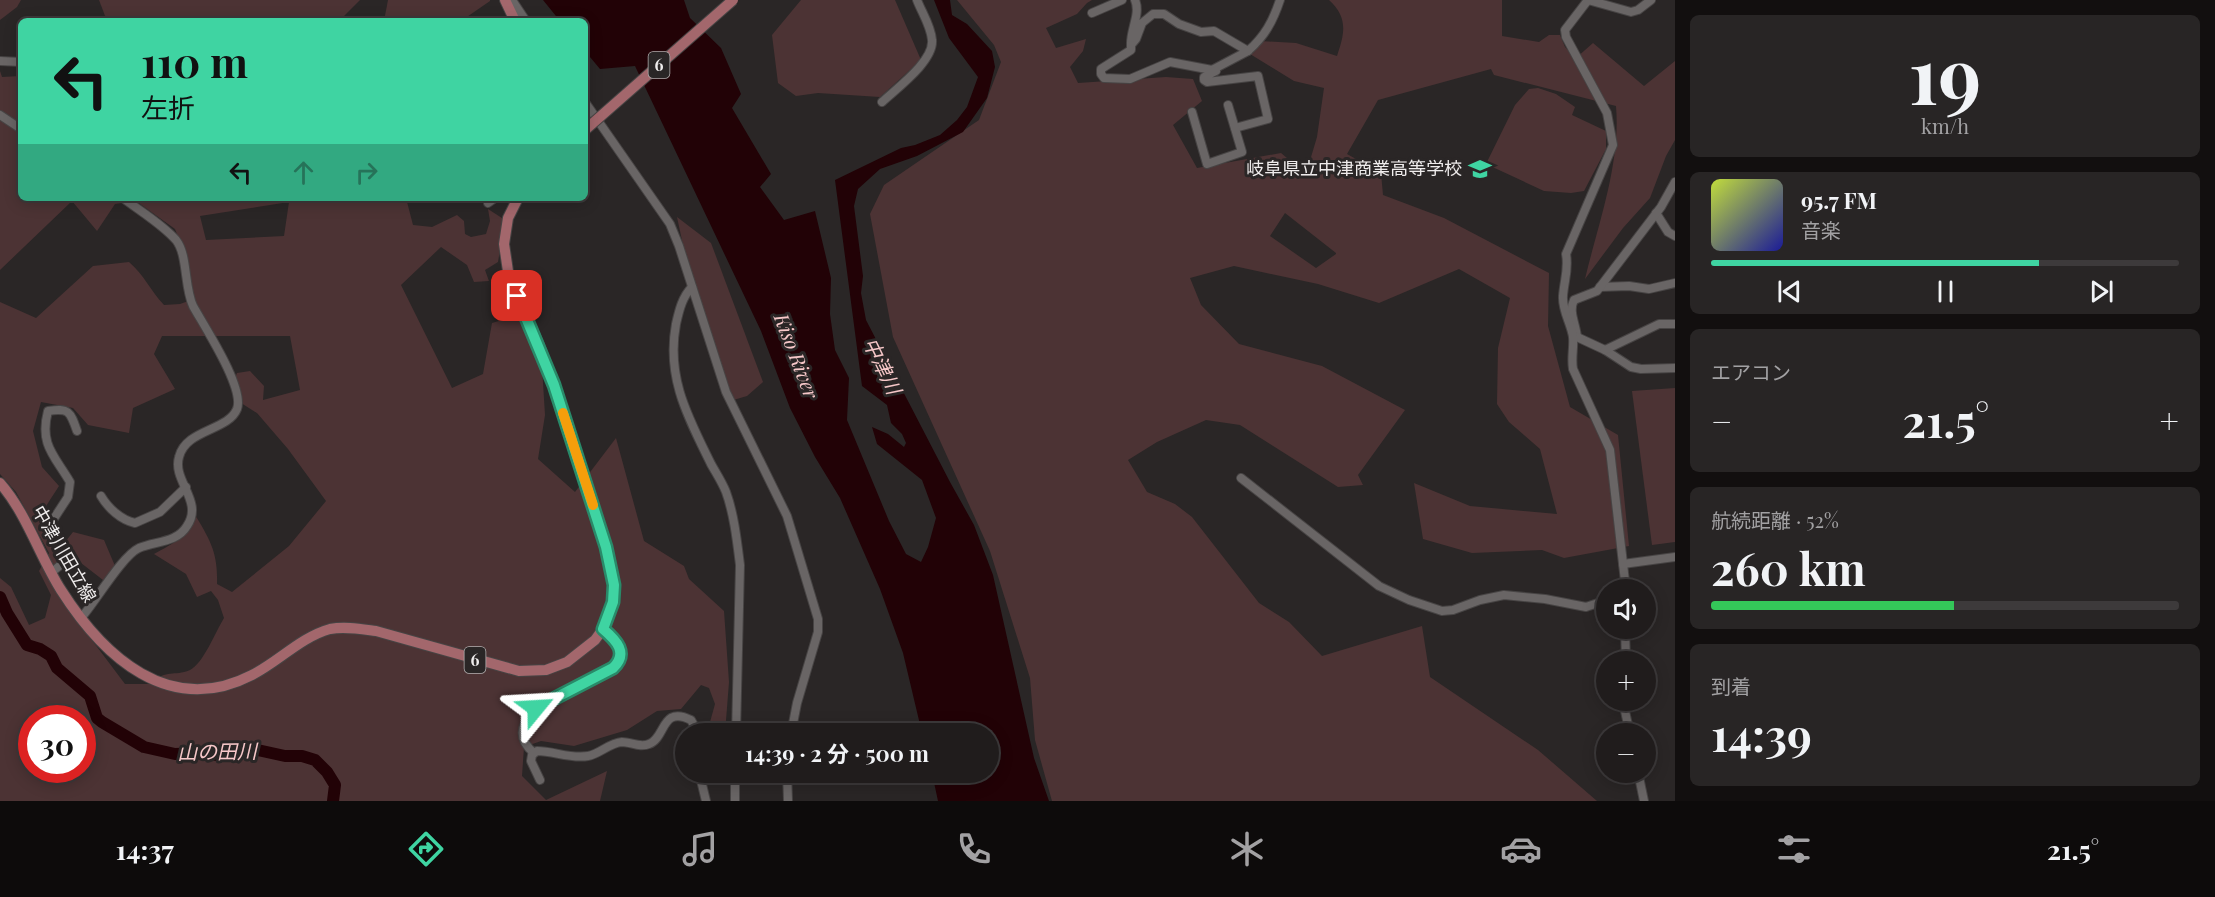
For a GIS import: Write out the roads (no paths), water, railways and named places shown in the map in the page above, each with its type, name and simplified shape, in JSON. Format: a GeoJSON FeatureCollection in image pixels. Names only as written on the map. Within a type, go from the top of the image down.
{"type":"FeatureCollection","features":[{"type":"Feature","properties":{"kind":"main road"},"geometry":{"type":"LineString","coordinates":[[505,0],[518,18]]}},
{"type":"Feature","properties":{"kind":"main road","name":"6"},"geometry":{"type":"LineString","coordinates":[[588,127],[733,0]]}},
{"type":"Feature","properties":{"kind":"main road","name":"中津川田立線"},"geometry":{"type":"LineString","coordinates":[[0,483],[20,511],[60,589],[81,618],[128,666],[164,685],[205,690],[224,687],[261,670],[308,638],[331,629],[354,628],[376,631],[519,672],[546,670],[567,662],[595,640],[603,629],[613,602],[614,585],[606,547],[552,380],[509,278],[504,244],[508,218],[516,201]]}},
{"type":"Feature","properties":{"kind":"street"},"geometry":{"type":"LineString","coordinates":[[512,0],[519,18]]}},
{"type":"Feature","properties":{"kind":"street"},"geometry":{"type":"LineString","coordinates":[[882,102],[923,63],[932,48],[933,40],[918,0]]}},
{"type":"Feature","properties":{"kind":"street"},"geometry":{"type":"LineString","coordinates":[[1092,14],[1122,0]]}},
{"type":"Feature","properties":{"kind":"street"},"geometry":{"type":"LineString","coordinates":[[1135,0],[1138,7],[1130,35],[1131,50],[1101,69],[1101,75],[1104,78],[1130,79],[1170,63],[1206,70],[1220,66],[1248,51],[1260,40],[1272,23],[1280,0]]}},
{"type":"Feature","properties":{"kind":"street"},"geometry":{"type":"LineString","coordinates":[[1651,0],[1638,10],[1631,12],[1588,0],[1565,30],[1566,37],[1607,113],[1613,145],[1566,254],[1568,265],[1563,308],[1575,336],[1605,350],[1631,367],[1675,368]]}},
{"type":"Feature","properties":{"kind":"street"},"geometry":{"type":"LineString","coordinates":[[1131,45],[1142,23],[1153,14],[1164,14],[1179,24],[1201,32],[1214,31],[1248,51]]}},
{"type":"Feature","properties":{"kind":"street"},"geometry":{"type":"LineString","coordinates":[[0,61],[18,62]]}},
{"type":"Feature","properties":{"kind":"street"},"geometry":{"type":"LineString","coordinates":[[1220,66],[1215,73],[1204,77],[1204,80],[1207,82],[1258,76],[1268,120],[1235,128]]}},
{"type":"Feature","properties":{"kind":"street"},"geometry":{"type":"LineString","coordinates":[[1192,112],[1207,164],[1242,152],[1228,105]]}},
{"type":"Feature","properties":{"kind":"street"},"geometry":{"type":"LineString","coordinates":[[588,106],[670,224],[726,392],[787,516],[818,619],[818,632],[793,723]]}},
{"type":"Feature","properties":{"kind":"street"},"geometry":{"type":"LineString","coordinates":[[0,114],[18,127]]}},
{"type":"Feature","properties":{"kind":"street"},"geometry":{"type":"LineString","coordinates":[[1625,579],[1610,450],[1572,362],[1575,336],[1571,303],[1597,291],[1656,213],[1675,182]]}},
{"type":"Feature","properties":{"kind":"street"},"geometry":{"type":"LineString","coordinates":[[81,618],[128,555],[140,548],[167,541],[177,536],[187,526],[193,504],[178,464],[181,451],[190,440],[232,416],[236,411],[238,398],[214,341],[192,303],[177,241],[127,201]]}},
{"type":"Feature","properties":{"kind":"street"},"geometry":{"type":"LineString","coordinates":[[1656,213],[1668,232],[1675,236]]}},
{"type":"Feature","properties":{"kind":"street"},"geometry":{"type":"LineString","coordinates":[[1600,287],[1629,286],[1649,289],[1675,283]]}},
{"type":"Feature","properties":{"kind":"street"},"geometry":{"type":"LineString","coordinates":[[692,287],[685,293],[678,314],[673,361],[686,412],[726,493],[738,548],[740,565],[736,723]]}},
{"type":"Feature","properties":{"kind":"street"},"geometry":{"type":"LineString","coordinates":[[1605,350],[1659,324],[1675,324]]}},
{"type":"Feature","properties":{"kind":"street"},"geometry":{"type":"LineString","coordinates":[[52,572],[69,558],[51,523],[68,497],[70,482],[51,454],[46,441],[44,428],[48,411],[65,410],[69,412],[77,430]]}},
{"type":"Feature","properties":{"kind":"street"},"geometry":{"type":"LineString","coordinates":[[1240,478],[1274,502],[1379,586],[1410,600],[1442,610],[1453,610],[1480,600],[1504,595],[1545,599],[1586,608],[1596,604]]}},
{"type":"Feature","properties":{"kind":"street"},"geometry":{"type":"LineString","coordinates":[[101,496],[108,507],[126,520],[135,523],[160,512],[186,487]]}},
{"type":"Feature","properties":{"kind":"street"},"geometry":{"type":"LineString","coordinates":[[1623,564],[1675,557]]}},
{"type":"Feature","properties":{"kind":"street"},"geometry":{"type":"LineString","coordinates":[[534,753],[525,745],[522,736],[525,722],[533,711],[609,671],[619,662],[621,653],[619,645],[603,629]]}},
{"type":"Feature","properties":{"kind":"street"},"geometry":{"type":"LineString","coordinates":[[534,753],[540,751],[584,757],[594,755],[617,743],[647,745],[657,738],[667,721],[680,717],[691,720],[693,723]]}},
{"type":"Feature","properties":{"kind":"street"},"geometry":{"type":"LineString","coordinates":[[534,753],[531,761],[540,780]]}},
{"type":"Feature","properties":{"kind":"street"},"geometry":{"type":"LineString","coordinates":[[702,783],[706,801]]}},
{"type":"Feature","properties":{"kind":"street"},"geometry":{"type":"LineString","coordinates":[[735,783],[735,801]]}},
{"type":"Feature","properties":{"kind":"street"},"geometry":{"type":"LineString","coordinates":[[787,783],[788,801]]}},
{"type":"Feature","properties":{"kind":"street"},"geometry":{"type":"LineString","coordinates":[[1640,783],[1644,801]]}},
{"type":"Feature","properties":{"kind":"water"},"geometry":{"type":"Polygon","coordinates":[[[543,0],[684,0],[690,18],[721,48],[741,94],[732,108],[771,174],[760,187],[784,220],[815,211],[831,278],[830,314],[835,350],[849,378],[847,420],[889,521],[906,554],[921,562],[936,518],[922,480],[877,444],[872,427],[888,434],[904,447],[906,443],[902,434],[891,423],[887,405],[862,386],[835,180],[901,148],[940,135],[957,120],[967,107],[978,77],[949,38],[934,0],[950,0],[952,15],[967,24],[992,51],[995,67],[987,98],[963,132],[917,156],[880,169],[858,189],[854,206],[863,276],[861,293],[866,320],[974,525],[993,575],[1034,758],[1049,801],[938,801],[934,783],[999,783],[999,723],[920,723],[903,653],[880,589],[840,498],[815,457],[790,408],[761,331],[635,66],[600,69],[588,55],[588,18],[558,18],[543,0]]]}},
{"type":"Feature","properties":{"kind":"waterway","name":"山の田川"},"geometry":{"type":"LineString","coordinates":[[0,597],[27,645],[51,656],[57,668],[90,696],[97,718],[102,722],[144,747],[175,754],[217,755],[253,749],[315,760],[327,772],[335,785],[333,801]]}},
{"type":"Feature","properties":{"kind":"place","name":"岐阜県立中津商業高等学校"},"geometry":{"type":"Point","coordinates":[1480,169]}},
{"type":"Feature","properties":{"kind":"water label","name":"Kiso River"},"geometry":{"type":"Point","coordinates":[796,356]}},
{"type":"Feature","properties":{"kind":"water label","name":"中津川"},"geometry":{"type":"Point","coordinates":[882,366]}}]}
